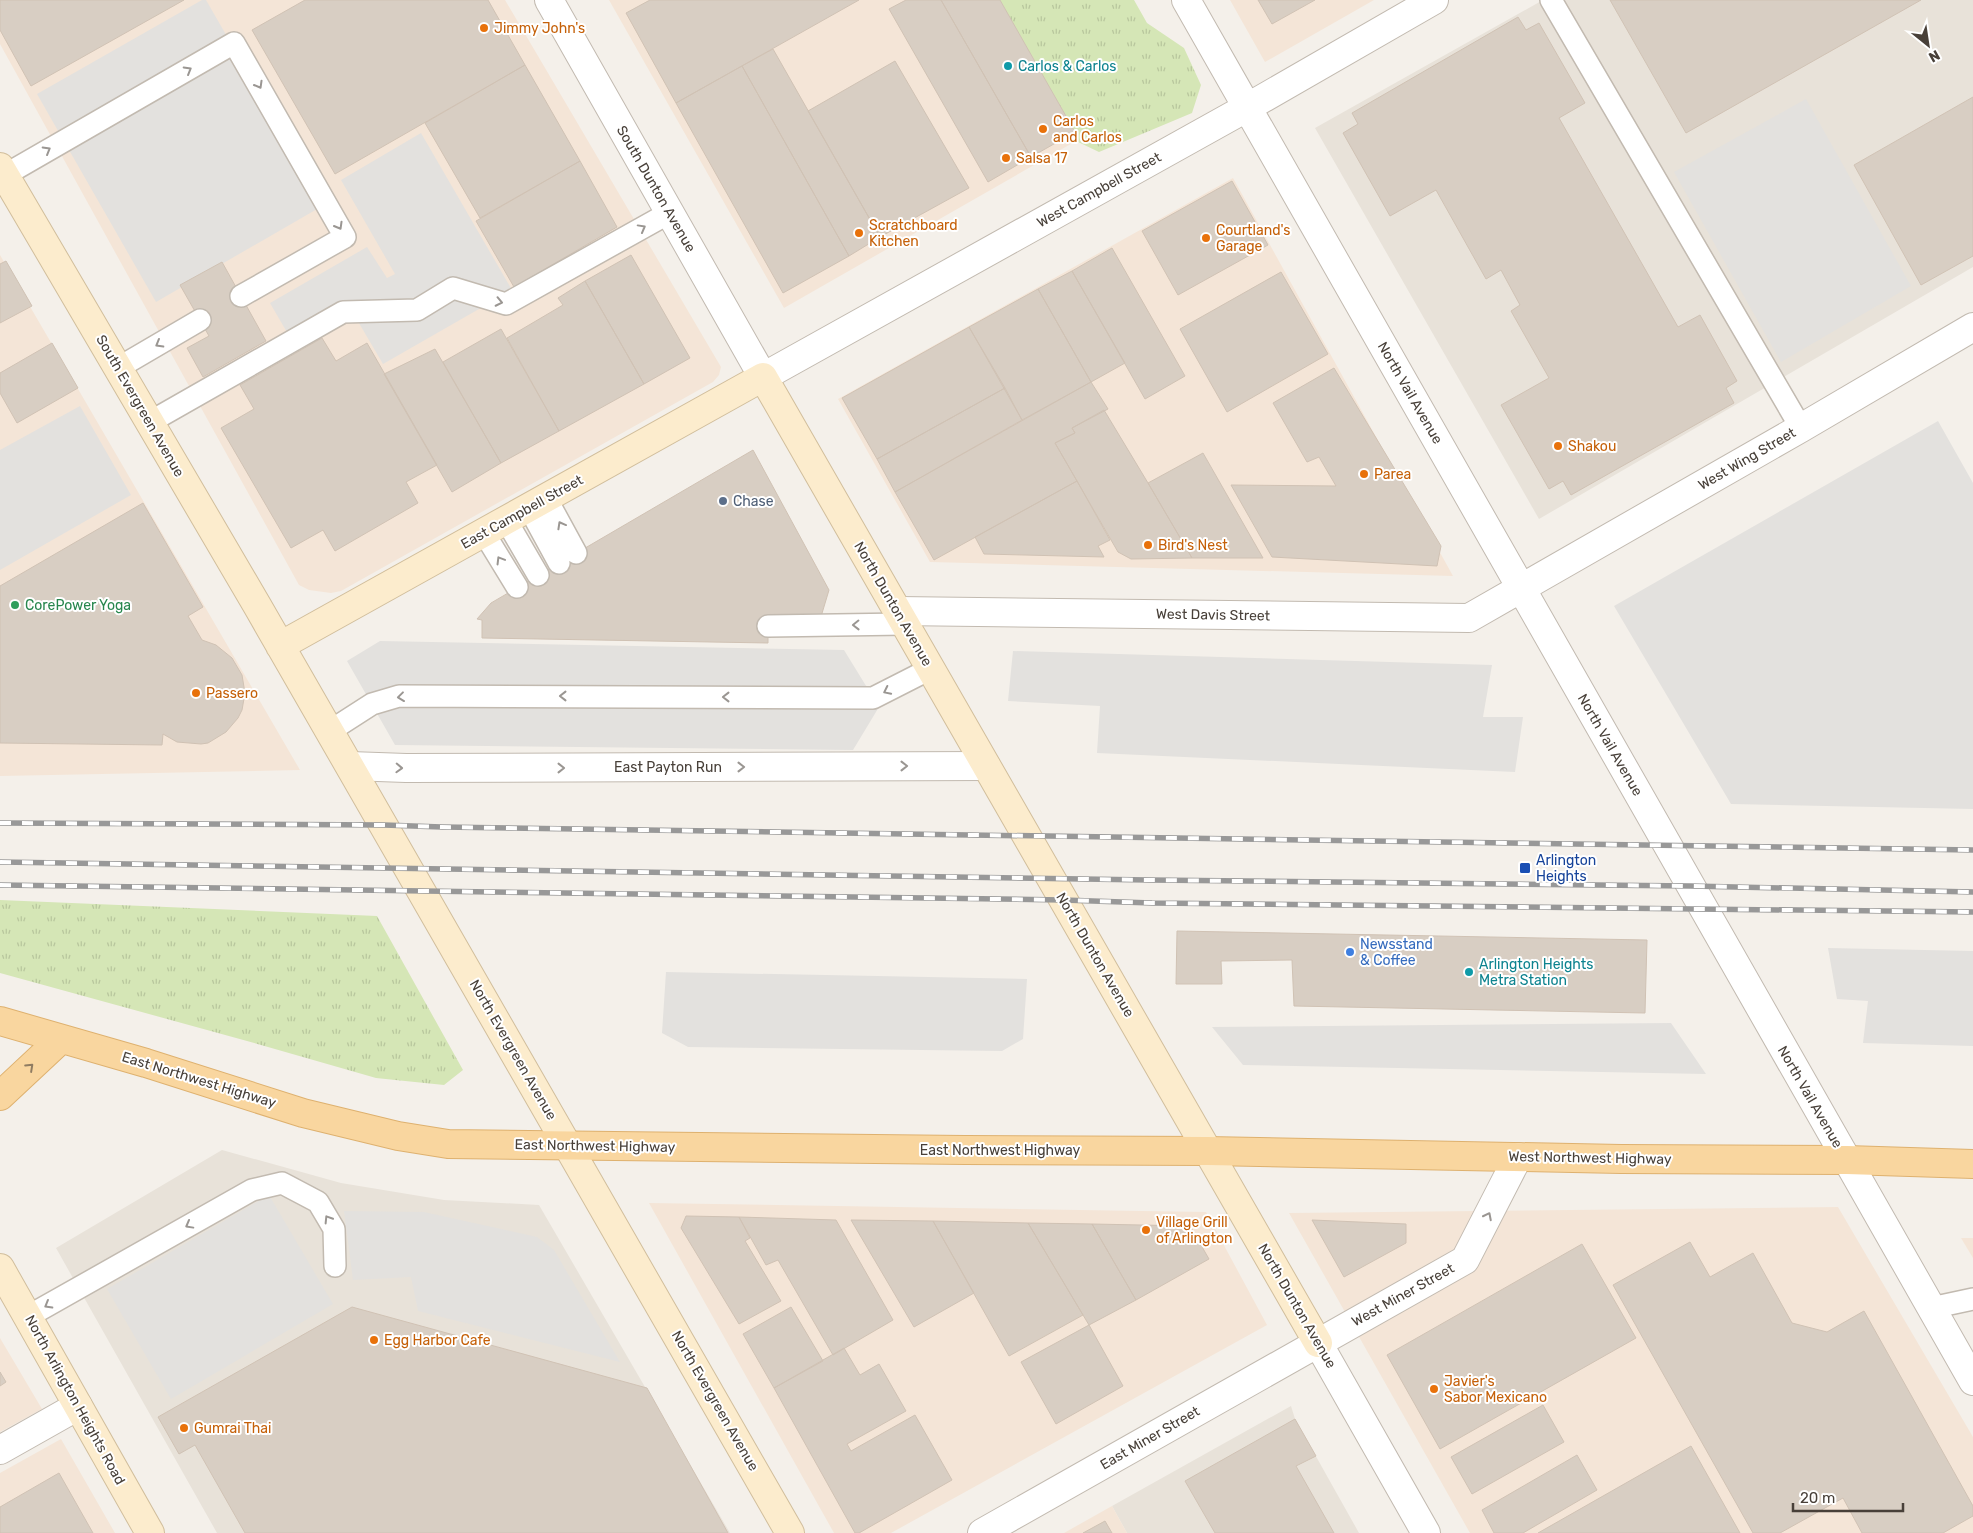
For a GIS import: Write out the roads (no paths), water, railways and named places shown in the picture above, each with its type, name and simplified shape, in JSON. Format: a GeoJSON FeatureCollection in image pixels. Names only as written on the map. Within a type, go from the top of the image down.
{"type":"FeatureCollection","features":[{"type":"Feature","properties":{"kind":"main road","name":"East Northwest Highway"},"geometry":{"type":"LineString","coordinates":[[0,1021],[146,1063],[303,1113],[398,1136],[448,1144],[569,1147],[1208,1151]]}},
{"type":"Feature","properties":{"kind":"main road"},"geometry":{"type":"LineString","coordinates":[[0,1096],[61,1039]]}},
{"type":"Feature","properties":{"kind":"main road","name":"West Northwest Highway"},"geometry":{"type":"LineString","coordinates":[[1208,1151],[1518,1157],[1847,1160],[1973,1164]]}},
{"type":"Feature","properties":{"kind":"street","name":"South Dunton Avenue"},"geometry":{"type":"LineString","coordinates":[[549,0],[763,377]]}},
{"type":"Feature","properties":{"kind":"street","name":"North Vail Avenue"},"geometry":{"type":"LineString","coordinates":[[1186,0],[1973,1381]]}},
{"type":"Feature","properties":{"kind":"street","name":"West Campbell Street"},"geometry":{"type":"LineString","coordinates":[[763,377],[1248,107],[1434,0]]}},
{"type":"Feature","properties":{"kind":"street","name":"South Evergreen Avenue"},"geometry":{"type":"LineString","coordinates":[[2,171],[280,646]]}},
{"type":"Feature","properties":{"kind":"street","name":"West Wing Street"},"geometry":{"type":"LineString","coordinates":[[1521,589],[1973,327]]}},
{"type":"Feature","properties":{"kind":"street","name":"East Campbell Street"},"geometry":{"type":"LineString","coordinates":[[280,646],[763,377]]}},
{"type":"Feature","properties":{"kind":"street","name":"North Dunton Avenue"},"geometry":{"type":"LineString","coordinates":[[763,377],[1426,1533]]}},
{"type":"Feature","properties":{"kind":"street","name":"West Davis Street"},"geometry":{"type":"LineString","coordinates":[[901,617],[1469,618],[1521,589]]}},
{"type":"Feature","properties":{"kind":"street","name":"North Evergreen Avenue"},"geometry":{"type":"LineString","coordinates":[[280,646],[790,1533]]}},
{"type":"Feature","properties":{"kind":"street","name":"East Payton Run"},"geometry":{"type":"LineString","coordinates":[[350,766],[406,768],[986,766]]}},
{"type":"Feature","properties":{"kind":"street","name":"West Miner Street"},"geometry":{"type":"LineString","coordinates":[[1318,1343],[1465,1260],[1518,1157]]}},
{"type":"Feature","properties":{"kind":"street","name":"North Arlington Heights Road"},"geometry":{"type":"LineString","coordinates":[[0,1268],[150,1533]]}},
{"type":"Feature","properties":{"kind":"street","name":"East Miner Street"},"geometry":{"type":"LineString","coordinates":[[982,1533],[1318,1343]]}},
{"type":"Feature","properties":{"kind":"street"},"geometry":{"type":"LineString","coordinates":[[0,1450],[78,1406]]}},
{"type":"Feature","properties":{"kind":"lane"},"geometry":{"type":"LineString","coordinates":[[1551,0],[1801,428]]}},
{"type":"Feature","properties":{"kind":"lane"},"geometry":{"type":"LineString","coordinates":[[2,171],[234,43],[345,237],[241,296]]}},
{"type":"Feature","properties":{"kind":"lane"},"geometry":{"type":"LineString","coordinates":[[150,422],[343,312],[417,310],[453,288],[506,304],[669,213]]}},
{"type":"Feature","properties":{"kind":"lane"},"geometry":{"type":"LineString","coordinates":[[118,368],[200,320]]}},
{"type":"Feature","properties":{"kind":"lane"},"geometry":{"type":"LineString","coordinates":[[516,515],[567,558]]}},
{"type":"Feature","properties":{"kind":"lane"},"geometry":{"type":"LineString","coordinates":[[516,515],[538,575]]}},
{"type":"Feature","properties":{"kind":"lane"},"geometry":{"type":"LineString","coordinates":[[516,515],[517,587]]}},
{"type":"Feature","properties":{"kind":"lane"},"geometry":{"type":"LineString","coordinates":[[768,626],[901,617]]}},
{"type":"Feature","properties":{"kind":"lane"},"geometry":{"type":"LineString","coordinates":[[330,731],[372,704],[399,696],[873,698],[930,669]]}},
{"type":"Feature","properties":{"kind":"lane"},"geometry":{"type":"LineString","coordinates":[[27,1317],[252,1190],[282,1183],[318,1202],[334,1229],[335,1266]]}},
{"type":"Feature","properties":{"kind":"lane"},"geometry":{"type":"LineString","coordinates":[[1931,1308],[1973,1299]]}},
{"type":"Feature","properties":{"kind":"railway"},"geometry":{"type":"LineString","coordinates":[[0,823],[384,825],[1973,850]]}},
{"type":"Feature","properties":{"kind":"railway"},"geometry":{"type":"LineString","coordinates":[[0,862],[1149,880],[1691,886],[1973,892]]}},
{"type":"Feature","properties":{"kind":"railway"},"geometry":{"type":"LineString","coordinates":[[0,885],[1063,900],[1152,903],[1973,912]]}},
{"type":"Feature","properties":{"kind":"place","name":"Jimmy John's"},"geometry":{"type":"Point","coordinates":[484,28]}},
{"type":"Feature","properties":{"kind":"place","name":"Carlos & Carlos"},"geometry":{"type":"Point","coordinates":[1008,66]}},
{"type":"Feature","properties":{"kind":"place","name":"Carlos and Carlos"},"geometry":{"type":"Point","coordinates":[1043,129]}},
{"type":"Feature","properties":{"kind":"place","name":"Salsa 17"},"geometry":{"type":"Point","coordinates":[1006,158]}},
{"type":"Feature","properties":{"kind":"place","name":"Scratchboard Kitchen"},"geometry":{"type":"Point","coordinates":[859,233]}},
{"type":"Feature","properties":{"kind":"place","name":"Courtland's Garage"},"geometry":{"type":"Point","coordinates":[1206,238]}},
{"type":"Feature","properties":{"kind":"place","name":"Shakou"},"geometry":{"type":"Point","coordinates":[1558,446]}},
{"type":"Feature","properties":{"kind":"place","name":"Parea"},"geometry":{"type":"Point","coordinates":[1364,474]}},
{"type":"Feature","properties":{"kind":"place","name":"Chase"},"geometry":{"type":"Point","coordinates":[723,501]}},
{"type":"Feature","properties":{"kind":"place","name":"Bird's Nest"},"geometry":{"type":"Point","coordinates":[1148,545]}},
{"type":"Feature","properties":{"kind":"place","name":"CorePower Yoga"},"geometry":{"type":"Point","coordinates":[15,605]}},
{"type":"Feature","properties":{"kind":"place","name":"Passero"},"geometry":{"type":"Point","coordinates":[196,693]}},
{"type":"Feature","properties":{"kind":"place","name":"Arlington Heights"},"geometry":{"type":"Point","coordinates":[1525,868]}},
{"type":"Feature","properties":{"kind":"place","name":"Newsstand & Coffee"},"geometry":{"type":"Point","coordinates":[1350,952]}},
{"type":"Feature","properties":{"kind":"place","name":"Arlington Heights Metra Station"},"geometry":{"type":"Point","coordinates":[1469,972]}},
{"type":"Feature","properties":{"kind":"place","name":"Village Grill of Arlington"},"geometry":{"type":"Point","coordinates":[1146,1230]}},
{"type":"Feature","properties":{"kind":"place","name":"Egg Harbor Cafe"},"geometry":{"type":"Point","coordinates":[374,1340]}},
{"type":"Feature","properties":{"kind":"place","name":"Javier's Sabor Mexicano"},"geometry":{"type":"Point","coordinates":[1434,1389]}},
{"type":"Feature","properties":{"kind":"place","name":"Gumrai Thai"},"geometry":{"type":"Point","coordinates":[184,1428]}}]}
